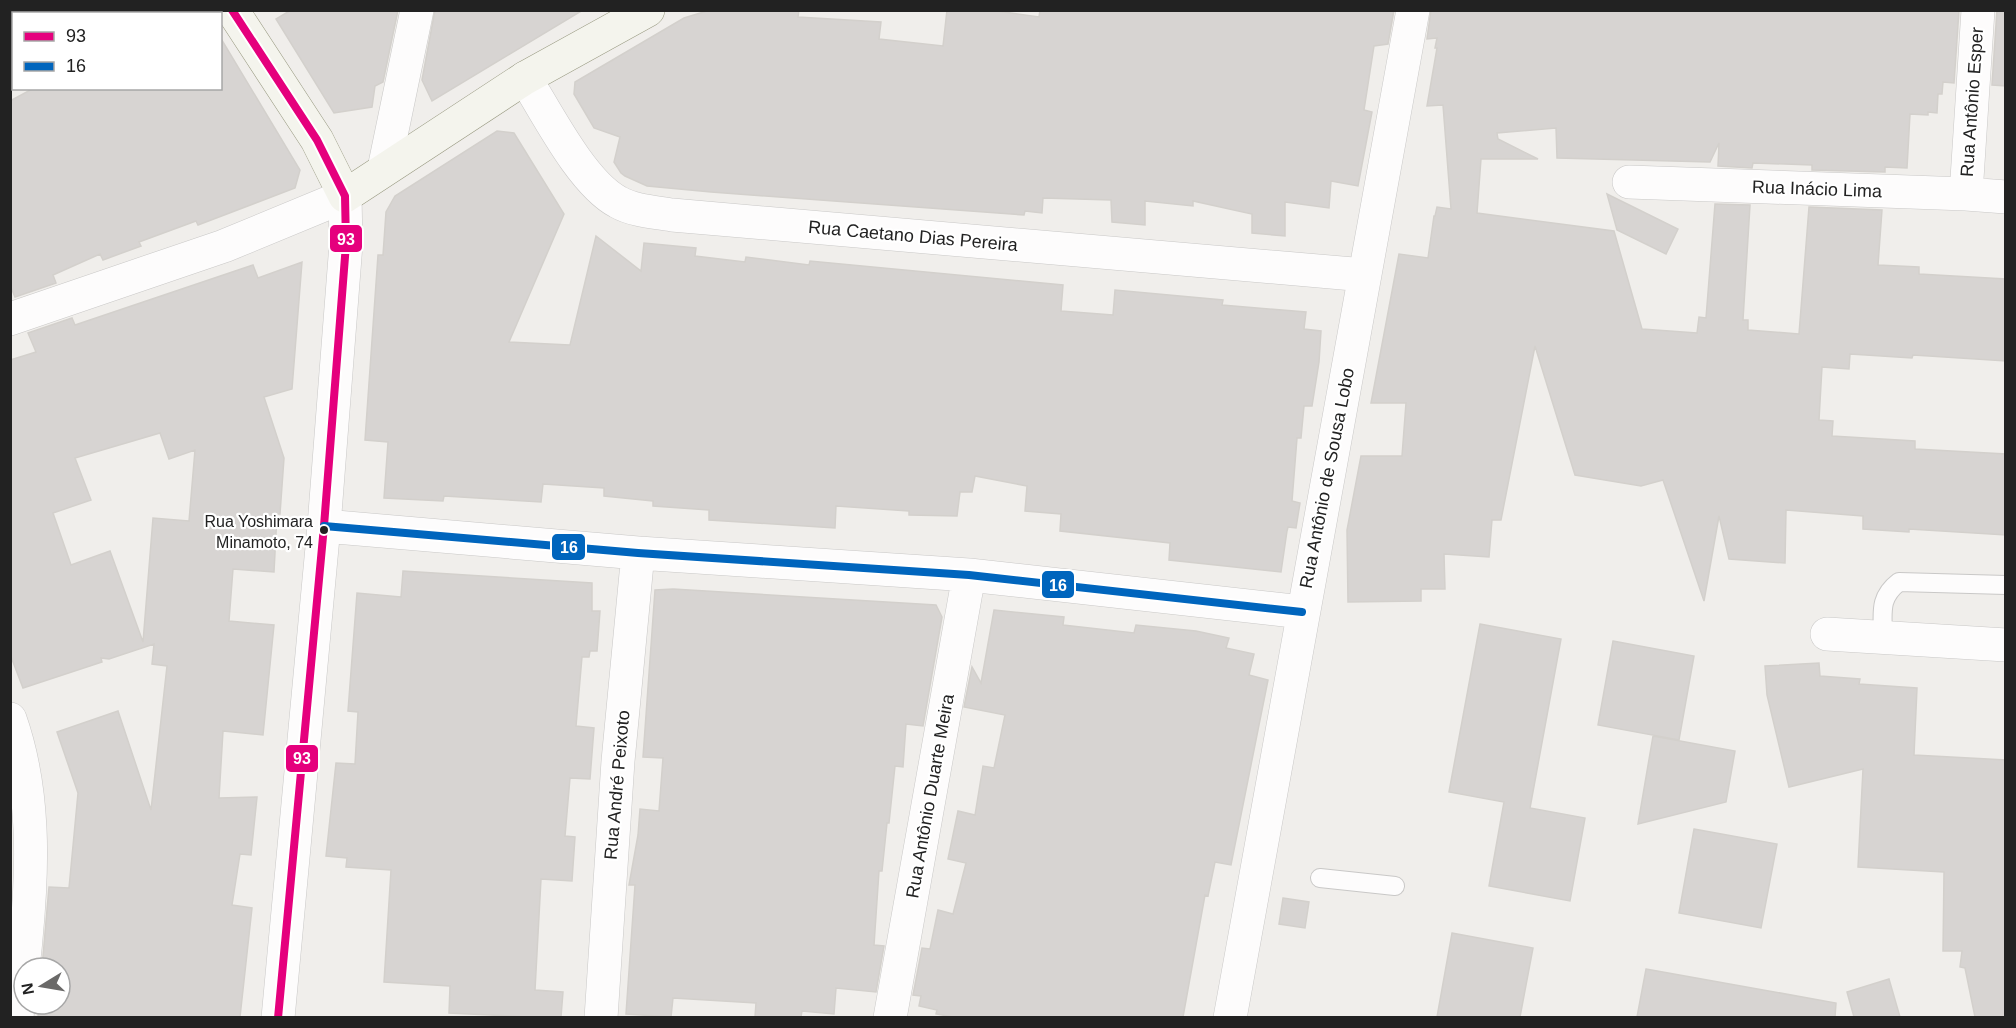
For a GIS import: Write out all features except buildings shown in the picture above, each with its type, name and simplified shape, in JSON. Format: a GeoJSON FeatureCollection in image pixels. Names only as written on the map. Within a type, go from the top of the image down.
{"type":"FeatureCollection","features":[{"type":"Feature","properties":{"kind":"main road"},"geometry":{"type":"LineString","coordinates":[[232,10],[317,140],[345,196],[525,78],[648,10]]}},
{"type":"Feature","properties":{"kind":"street"},"geometry":{"type":"LineString","coordinates":[[384,169],[417,10]]}},
{"type":"Feature","properties":{"kind":"street","name":"Rua Antônio de Sousa Lobo"},"geometry":{"type":"LineString","coordinates":[[1230,1017],[1413,10]]}},
{"type":"Feature","properties":{"kind":"street","name":"Rua Antônio Esper"},"geometry":{"type":"LineString","coordinates":[[1966,194],[1978,10]]}},
{"type":"Feature","properties":{"kind":"street","name":"Rua Caetano Dias Pereira"},"geometry":{"type":"LineString","coordinates":[[525,78],[583,171],[618,202],[643,211],[1365,275]]}},
{"type":"Feature","properties":{"kind":"street","name":"Rua Inácio Lima"},"geometry":{"type":"LineString","coordinates":[[1629,182],[2006,197]]}},
{"type":"Feature","properties":{"kind":"street"},"geometry":{"type":"LineString","coordinates":[[10,319],[224,246],[345,196],[346,244],[324,526],[278,1017]]}},
{"type":"Feature","properties":{"kind":"street"},"geometry":{"type":"LineString","coordinates":[[324,526],[638,553],[969,575],[1302,612]]}},
{"type":"Feature","properties":{"kind":"street","name":"Rua André Peixoto"},"geometry":{"type":"LineString","coordinates":[[601,1017],[618,761],[638,553]]}},
{"type":"Feature","properties":{"kind":"street","name":"Rua Antônio Duarte Meira"},"geometry":{"type":"LineString","coordinates":[[890,1017],[969,575]]}},
{"type":"Feature","properties":{"kind":"street"},"geometry":{"type":"LineString","coordinates":[[1827,634],[2006,645]]}},
{"type":"Feature","properties":{"kind":"street"},"geometry":{"type":"LineString","coordinates":[[10,719],[17,738],[30,807],[31,880],[26,942],[22,956]]}},
{"type":"Feature","properties":{"kind":"lane"},"geometry":{"type":"LineString","coordinates":[[1882,637],[1883,601],[1889,590],[1899,582],[2006,585]]}},
{"type":"Feature","properties":{"kind":"lane"},"geometry":{"type":"LineString","coordinates":[[1320,878],[1395,886]]}},
{"type":"Feature","properties":{"kind":"transit line","name":"93"},"geometry":{"type":"LineString","coordinates":[[232,10],[317,140],[345,196],[346,244],[324,526],[278,1018]]}},
{"type":"Feature","properties":{"kind":"transit line","name":"16"},"geometry":{"type":"LineString","coordinates":[[324,526],[638,553],[969,575],[1302,612]]}},
{"type":"Feature","properties":{"kind":"place","name":"Rua Yoshimara Minamoto, 74"},"geometry":{"type":"Point","coordinates":[324,530]}}]}
